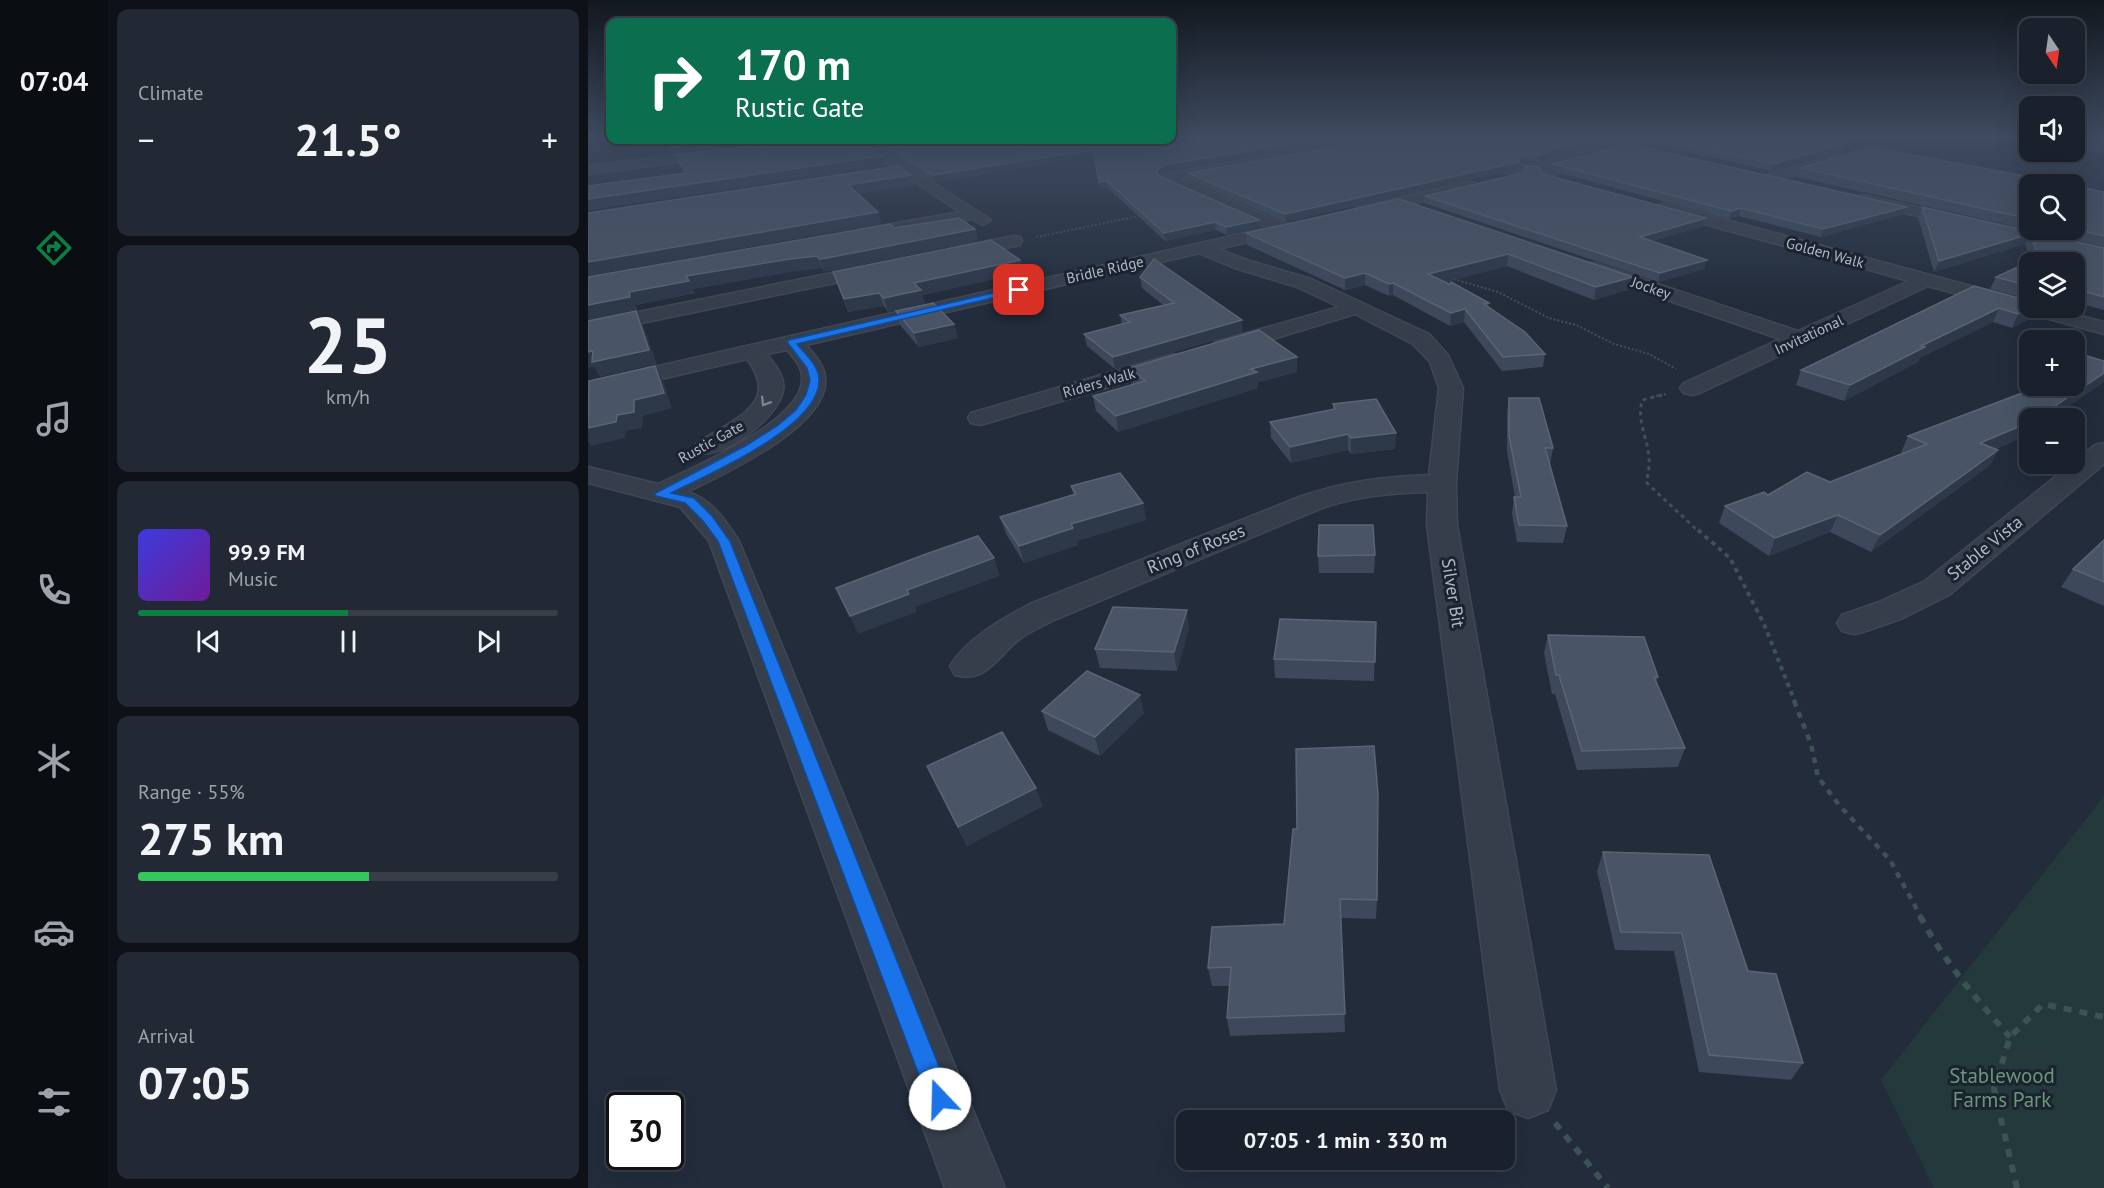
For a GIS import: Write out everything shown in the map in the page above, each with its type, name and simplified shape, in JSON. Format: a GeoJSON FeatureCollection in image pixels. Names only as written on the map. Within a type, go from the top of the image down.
{"type":"FeatureCollection","features":[{"type":"Feature","properties":{"kind":"street"},"geometry":{"type":"LineString","coordinates":[[941,192],[1014,241]]}},
{"type":"Feature","properties":{"kind":"street"},"geometry":{"type":"LineString","coordinates":[[1199,192],[1284,229]]}},
{"type":"Feature","properties":{"kind":"street"},"geometry":{"type":"LineString","coordinates":[[1345,215],[1441,192]]}},
{"type":"Feature","properties":{"kind":"street"},"geometry":{"type":"LineString","coordinates":[[1851,196],[1978,225]]}},
{"type":"Feature","properties":{"kind":"street"},"geometry":{"type":"LineString","coordinates":[[1400,202],[1433,213]]}},
{"type":"Feature","properties":{"kind":"street","name":"Golden Walk"},"geometry":{"type":"LineString","coordinates":[[1650,204],[2104,328]]}},
{"type":"Feature","properties":{"kind":"street"},"geometry":{"type":"LineString","coordinates":[[845,237],[974,214]]}},
{"type":"Feature","properties":{"kind":"street","name":"Bridle Ridge"},"geometry":{"type":"LineString","coordinates":[[588,389],[1312,222]]}},
{"type":"Feature","properties":{"kind":"street"},"geometry":{"type":"LineString","coordinates":[[936,257],[1014,241]]}},
{"type":"Feature","properties":{"kind":"street","name":"Silver Bit"},"geometry":{"type":"LineString","coordinates":[[1201,248],[1241,264],[1304,283],[1421,339],[1443,367],[1451,388],[1442,483],[1444,536],[1528,1090]]}},
{"type":"Feature","properties":{"kind":"street","name":"Jockey"},"geometry":{"type":"LineString","coordinates":[[1578,263],[1800,339]]}},
{"type":"Feature","properties":{"kind":"street"},"geometry":{"type":"LineString","coordinates":[[588,328],[892,266]]}},
{"type":"Feature","properties":{"kind":"street","name":"Invitational"},"geometry":{"type":"LineString","coordinates":[[1692,388],[1926,280]]}},
{"type":"Feature","properties":{"kind":"street","name":"Riders Walk"},"geometry":{"type":"LineString","coordinates":[[980,418],[1356,308]]}},
{"type":"Feature","properties":{"kind":"street","name":"Rustic Gate"},"geometry":{"type":"LineString","coordinates":[[645,489],[757,444],[781,428],[799,412],[810,395],[814,380],[812,368],[792,342]]}},
{"type":"Feature","properties":{"kind":"street","name":"Rustic Gate"},"geometry":{"type":"LineString","coordinates":[[645,489],[729,435],[757,413],[770,396],[772,384],[767,371],[753,351]]}},
{"type":"Feature","properties":{"kind":"street","name":"Stable Vista"},"geometry":{"type":"LineString","coordinates":[[1854,623],[1900,606],[1936,588],[2104,451]]}},
{"type":"Feature","properties":{"kind":"street"},"geometry":{"type":"LineString","coordinates":[[588,475],[690,501],[708,519],[724,541],[975,1188]]}},
{"type":"Feature","properties":{"kind":"street","name":"Ring of Roses"},"geometry":{"type":"LineString","coordinates":[[968,666],[1009,630],[1042,612],[1312,502],[1362,487],[1442,483]]}},
{"type":"Feature","properties":{"kind":"path"},"geometry":{"type":"LineString","coordinates":[[1014,241],[1150,214]]}},
{"type":"Feature","properties":{"kind":"path"},"geometry":{"type":"LineString","coordinates":[[1443,275],[1498,292],[1549,318],[1576,325],[1614,344],[1649,354],[1675,368],[1692,388],[1642,400],[1638,411],[1650,445],[1653,468],[1646,482],[1664,501],[1730,558],[1764,624],[1811,744],[1818,777],[1839,805],[1890,860],[1933,940],[1967,988],[2010,1037]]}},
{"type":"Feature","properties":{"kind":"path"},"geometry":{"type":"LineString","coordinates":[[2017,1188],[1994,1089],[2010,1037],[2043,1004],[2104,1017]]}},
{"type":"Feature","properties":{"kind":"path"},"geometry":{"type":"LineString","coordinates":[[1528,1090],[1608,1188]]}},
{"type":"Feature","properties":{"kind":"green space","name":"Stablewood Farms Park"},"geometry":{"type":"Polygon","coordinates":[[[2104,796],[2104,1188],[1934,1188],[1881,1080],[2104,796]]]}},
{"type":"Feature","properties":{"kind":"building"},"geometry":{"type":"Polygon","coordinates":[[[588,192],[633,192],[588,199],[588,192]]]}},
{"type":"Feature","properties":{"kind":"building"},"geometry":{"type":"Polygon","coordinates":[[[724,192],[856,192],[878,212],[588,262],[588,213],[724,192]]]}},
{"type":"Feature","properties":{"kind":"building"},"geometry":{"type":"Polygon","coordinates":[[[1120,192],[1196,192],[1259,220],[1226,227],[1215,222],[1164,233],[1120,192]]]}},
{"type":"Feature","properties":{"kind":"building"},"geometry":{"type":"Polygon","coordinates":[[[1234,192],[1382,192],[1285,214],[1234,192]]]}},
{"type":"Feature","properties":{"kind":"building"},"geometry":{"type":"Polygon","coordinates":[[[1440,192],[1611,192],[1706,218],[1640,237],[1707,260],[1660,273],[1425,196],[1440,192]]]}},
{"type":"Feature","properties":{"kind":"building"},"geometry":{"type":"Polygon","coordinates":[[[1661,192],[1843,192],[1907,207],[1823,229],[1741,208],[1731,211],[1661,192]]]}},
{"type":"Feature","properties":{"kind":"building"},"geometry":{"type":"Polygon","coordinates":[[[1911,192],[2019,192],[2019,217],[1911,192]]]}},
{"type":"Feature","properties":{"kind":"building"},"geometry":{"type":"Polygon","coordinates":[[[2085,192],[2104,192],[2104,236],[2085,232],[2085,192]]]}},
{"type":"Feature","properties":{"kind":"building"},"geometry":{"type":"Polygon","coordinates":[[[1399,199],[1633,277],[1596,287],[1508,254],[1428,274],[1449,284],[1451,282],[1489,303],[1484,304],[1525,332],[1545,354],[1503,357],[1465,309],[1451,313],[1393,283],[1389,284],[1365,273],[1345,278],[1246,233],[1399,199]]]}},
{"type":"Feature","properties":{"kind":"building"},"geometry":{"type":"Polygon","coordinates":[[[1922,207],[2019,229],[2019,237],[1939,261],[1922,207]]]}},
{"type":"Feature","properties":{"kind":"building"},"geometry":{"type":"Polygon","coordinates":[[[959,218],[975,229],[827,258],[819,259],[817,256],[790,259],[686,276],[689,281],[629,292],[630,297],[588,305],[588,277],[890,224],[894,228],[959,218]]]}},
{"type":"Feature","properties":{"kind":"building"},"geometry":{"type":"Polygon","coordinates":[[[991,240],[1020,260],[914,283],[921,290],[884,298],[879,293],[844,299],[833,272],[991,240]]]}},
{"type":"Feature","properties":{"kind":"building"},"geometry":{"type":"Polygon","coordinates":[[[2032,240],[2068,240],[2104,248],[2104,297],[2085,291],[2085,252],[2037,252],[2032,240]]]}},
{"type":"Feature","properties":{"kind":"building"},"geometry":{"type":"Polygon","coordinates":[[[1154,259],[1242,320],[1113,357],[1084,334],[1130,322],[1120,315],[1174,303],[1140,277],[1154,259]]]}},
{"type":"Feature","properties":{"kind":"building"},"geometry":{"type":"Polygon","coordinates":[[[2019,266],[2019,283],[1996,277],[2019,266]]]}},
{"type":"Feature","properties":{"kind":"building"},"geometry":{"type":"Polygon","coordinates":[[[1974,286],[2019,298],[2019,314],[1999,308],[1921,346],[1925,347],[1850,385],[1801,370],[1974,286]]]}},
{"type":"Feature","properties":{"kind":"building"},"geometry":{"type":"Polygon","coordinates":[[[933,303],[954,324],[914,333],[896,311],[933,303]]]}},
{"type":"Feature","properties":{"kind":"building"},"geometry":{"type":"Polygon","coordinates":[[[636,311],[649,350],[592,362],[593,351],[588,352],[588,321],[636,311]]]}},
{"type":"Feature","properties":{"kind":"building"},"geometry":{"type":"Polygon","coordinates":[[[1259,330],[1297,357],[1251,369],[1257,372],[1116,416],[1093,396],[1145,381],[1129,368],[1259,330]]]}},
{"type":"Feature","properties":{"kind":"building"},"geometry":{"type":"Polygon","coordinates":[[[2085,355],[2104,361],[2104,373],[2085,386],[2085,355]]]}},
{"type":"Feature","properties":{"kind":"building"},"geometry":{"type":"Polygon","coordinates":[[[655,366],[664,393],[634,400],[634,412],[617,415],[616,422],[588,428],[589,381],[655,366]]]}},
{"type":"Feature","properties":{"kind":"building"},"geometry":{"type":"Polygon","coordinates":[[[2019,394],[2070,396],[2052,408],[2019,408],[2019,427],[1980,443],[1998,450],[1880,535],[1838,515],[1775,538],[1725,506],[1764,492],[1768,495],[1807,472],[1830,482],[1927,444],[1908,436],[2019,394]]]}},
{"type":"Feature","properties":{"kind":"building"},"geometry":{"type":"Polygon","coordinates":[[[1509,398],[1539,398],[1553,448],[1545,448],[1567,526],[1519,525],[1514,497],[1521,497],[1509,436],[1509,398]]]}},
{"type":"Feature","properties":{"kind":"building"},"geometry":{"type":"Polygon","coordinates":[[[1376,399],[1396,433],[1351,438],[1348,434],[1290,447],[1270,422],[1335,409],[1333,404],[1376,399]]]}},
{"type":"Feature","properties":{"kind":"building"},"geometry":{"type":"Polygon","coordinates":[[[1120,473],[1143,503],[1071,524],[1073,528],[1019,546],[1000,517],[1076,494],[1071,486],[1120,473]]]}},
{"type":"Feature","properties":{"kind":"building"},"geometry":{"type":"Polygon","coordinates":[[[1319,525],[1373,525],[1375,555],[1318,556],[1319,525]]]}},
{"type":"Feature","properties":{"kind":"building"},"geometry":{"type":"Polygon","coordinates":[[[978,536],[994,558],[907,590],[909,594],[850,616],[836,588],[926,554],[978,536]]]}},
{"type":"Feature","properties":{"kind":"building"},"geometry":{"type":"Polygon","coordinates":[[[2104,540],[2104,582],[2073,569],[2104,540]]]}},
{"type":"Feature","properties":{"kind":"building"},"geometry":{"type":"Polygon","coordinates":[[[1113,607],[1187,610],[1174,652],[1095,649],[1113,607]]]}},
{"type":"Feature","properties":{"kind":"building"},"geometry":{"type":"Polygon","coordinates":[[[1280,619],[1376,622],[1375,662],[1274,659],[1280,619]]]}},
{"type":"Feature","properties":{"kind":"building"},"geometry":{"type":"Polygon","coordinates":[[[1548,635],[1644,637],[1658,677],[1654,677],[1685,748],[1582,751],[1559,675],[1556,675],[1548,635]]]}},
{"type":"Feature","properties":{"kind":"building"},"geometry":{"type":"Polygon","coordinates":[[[1087,671],[1140,695],[1095,737],[1042,711],[1087,671]]]}},
{"type":"Feature","properties":{"kind":"building"},"geometry":{"type":"Polygon","coordinates":[[[1002,732],[1036,788],[958,827],[927,766],[1002,732]]]}},
{"type":"Feature","properties":{"kind":"building"},"geometry":{"type":"Polygon","coordinates":[[[1374,746],[1378,794],[1377,900],[1340,899],[1345,1014],[1227,1018],[1231,967],[1208,968],[1212,927],[1284,924],[1293,829],[1297,829],[1296,749],[1374,746]]]}},
{"type":"Feature","properties":{"kind":"building"},"geometry":{"type":"Polygon","coordinates":[[[1603,852],[1709,855],[1748,971],[1776,974],[1803,1063],[1709,1055],[1682,933],[1621,932],[1603,852]]]}},
{"type":"Feature","properties":{"kind":"route"},"geometry":{"type":"LineString","coordinates":[[940,1099],[724,541],[708,519],[690,501],[660,494],[751,448],[781,428],[799,412],[810,395],[814,380],[812,368],[792,342],[1019,290]]}}]}
